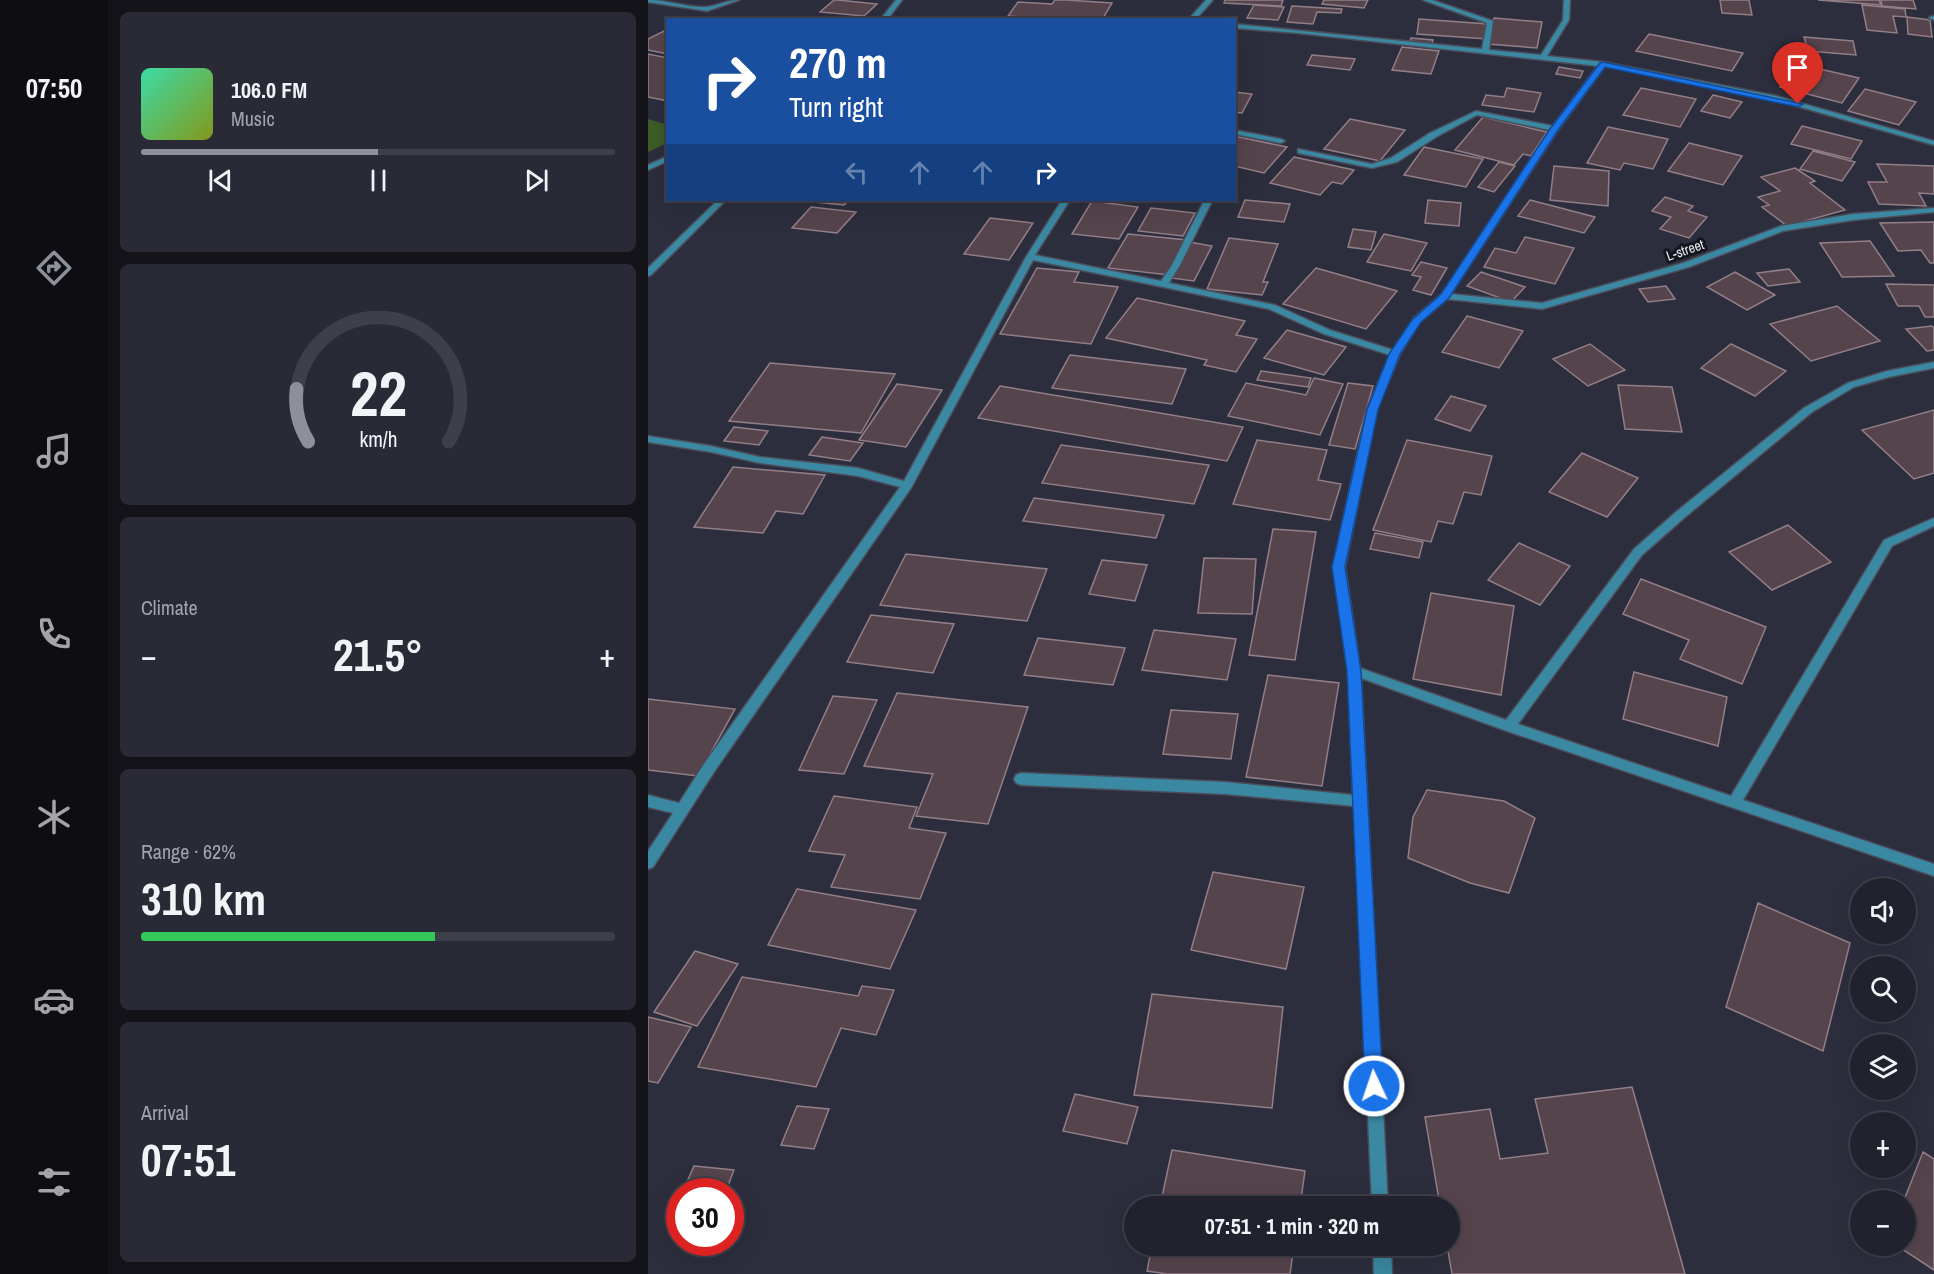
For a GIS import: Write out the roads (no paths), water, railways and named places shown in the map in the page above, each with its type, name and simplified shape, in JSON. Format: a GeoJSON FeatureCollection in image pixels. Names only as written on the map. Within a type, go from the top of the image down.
{"type":"FeatureCollection","features":[{"type":"Feature","properties":{"kind":"street"},"geometry":{"type":"LineString","coordinates":[[648,0],[707,9],[736,0]]}},
{"type":"Feature","properties":{"kind":"street"},"geometry":{"type":"LineString","coordinates":[[885,18],[899,0]]}},
{"type":"Feature","properties":{"kind":"street"},"geometry":{"type":"LineString","coordinates":[[1193,18],[1210,0]]}},
{"type":"Feature","properties":{"kind":"street"},"geometry":{"type":"LineString","coordinates":[[1426,0],[1491,22],[1485,51]]}},
{"type":"Feature","properties":{"kind":"street"},"geometry":{"type":"LineString","coordinates":[[1543,57],[1566,20],[1567,0]]}},
{"type":"Feature","properties":{"kind":"street"},"geometry":{"type":"LineString","coordinates":[[1236,26],[1603,64],[1776,98],[1934,143]]}},
{"type":"Feature","properties":{"kind":"street"},"geometry":{"type":"LineString","coordinates":[[1380,1196],[1354,671],[1339,567],[1372,410],[1395,354],[1417,320],[1445,296],[1555,129],[1603,64]]}},
{"type":"Feature","properties":{"kind":"street"},"geometry":{"type":"LineString","coordinates":[[1300,151],[1372,166],[1395,160],[1433,135],[1476,113],[1555,129]]}},
{"type":"Feature","properties":{"kind":"street"},"geometry":{"type":"LineString","coordinates":[[1236,132],[1281,141]]}},
{"type":"Feature","properties":{"kind":"street"},"geometry":{"type":"LineString","coordinates":[[648,168],[666,159]]}},
{"type":"Feature","properties":{"kind":"street"},"geometry":{"type":"LineString","coordinates":[[648,273],[721,201]]}},
{"type":"Feature","properties":{"kind":"street"},"geometry":{"type":"LineString","coordinates":[[648,863],[709,768],[907,485],[1030,257],[1065,201]]}},
{"type":"Feature","properties":{"kind":"street"},"geometry":{"type":"LineString","coordinates":[[1163,285],[1176,265],[1207,202]]}},
{"type":"Feature","properties":{"kind":"street","name":"L-street"},"geometry":{"type":"LineString","coordinates":[[1445,296],[1542,306],[1686,265],[1781,229],[1853,217],[1934,210]]}},
{"type":"Feature","properties":{"kind":"street"},"geometry":{"type":"LineString","coordinates":[[1030,257],[1272,307],[1327,332],[1395,354]]}},
{"type":"Feature","properties":{"kind":"street"},"geometry":{"type":"LineString","coordinates":[[1509,726],[1638,552],[1680,515],[1808,410],[1851,386],[1887,374],[1934,366]]}},
{"type":"Feature","properties":{"kind":"street"},"geometry":{"type":"LineString","coordinates":[[648,439],[760,460],[858,472],[907,485]]}},
{"type":"Feature","properties":{"kind":"street"},"geometry":{"type":"LineString","coordinates":[[1734,803],[1888,543],[1934,522]]}},
{"type":"Feature","properties":{"kind":"street"},"geometry":{"type":"LineString","coordinates":[[1354,671],[1934,870]]}},
{"type":"Feature","properties":{"kind":"street"},"geometry":{"type":"LineString","coordinates":[[1021,779],[1225,788],[1360,801]]}},
{"type":"Feature","properties":{"kind":"street"},"geometry":{"type":"LineString","coordinates":[[648,801],[682,810]]}},
{"type":"Feature","properties":{"kind":"street"},"geometry":{"type":"LineString","coordinates":[[1382,1256],[1383,1274]]}}]}
